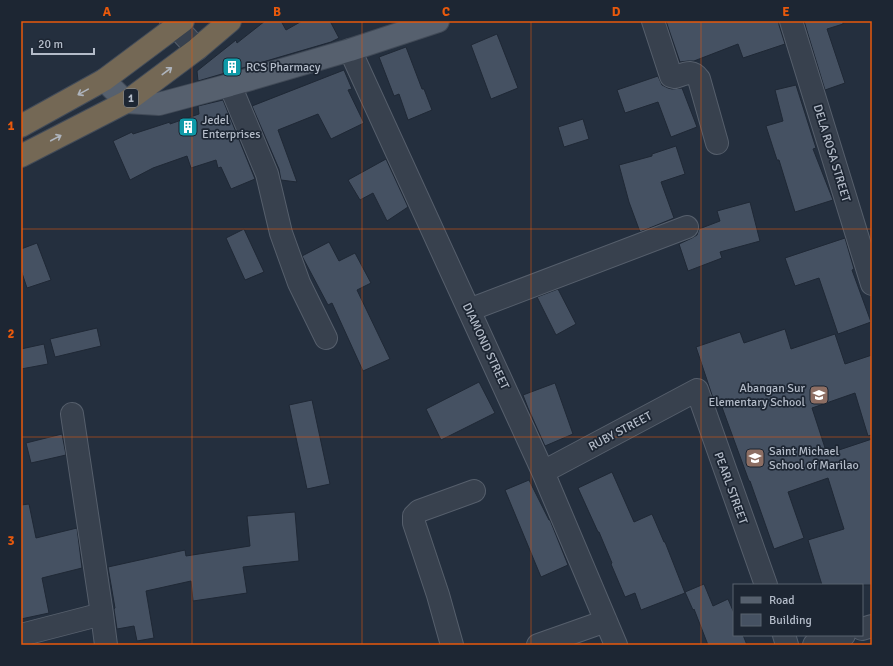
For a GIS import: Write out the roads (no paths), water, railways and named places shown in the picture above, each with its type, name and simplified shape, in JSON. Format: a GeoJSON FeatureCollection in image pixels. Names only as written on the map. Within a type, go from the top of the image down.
{"type":"FeatureCollection","features":[{"type":"Feature","properties":{"kind":"highway","name":"1"},"geometry":{"type":"LineString","coordinates":[[21,156],[126,102],[197,49],[230,21]]}},
{"type":"Feature","properties":{"kind":"highway"},"geometry":{"type":"LineString","coordinates":[[21,126],[104,80],[177,23]]}},
{"type":"Feature","properties":{"kind":"main road"},"geometry":{"type":"LineString","coordinates":[[104,80],[126,102],[159,104],[350,50],[438,21]]}},
{"type":"Feature","properties":{"kind":"street"},"geometry":{"type":"LineString","coordinates":[[653,21],[672,76],[675,77],[692,73],[699,79],[717,143]]}},
{"type":"Feature","properties":{"kind":"street","name":"DELA ROSA STREET"},"geometry":{"type":"LineString","coordinates":[[791,21],[871,275]]}},
{"type":"Feature","properties":{"kind":"street"},"geometry":{"type":"LineString","coordinates":[[177,23],[197,49]]}},
{"type":"Feature","properties":{"kind":"street","name":"DIAMOND STREET"},"geometry":{"type":"LineString","coordinates":[[350,50],[543,472],[616,645]]}},
{"type":"Feature","properties":{"kind":"street"},"geometry":{"type":"LineString","coordinates":[[230,85],[267,174],[281,233],[299,283],[326,338]]}},
{"type":"Feature","properties":{"kind":"street"},"geometry":{"type":"LineString","coordinates":[[469,310],[687,226]]}},
{"type":"Feature","properties":{"kind":"street","name":"RUBY STREET"},"geometry":{"type":"LineString","coordinates":[[543,472],[697,390]]}},
{"type":"Feature","properties":{"kind":"street","name":"PEARL STREET"},"geometry":{"type":"LineString","coordinates":[[697,390],[766,584]]}},
{"type":"Feature","properties":{"kind":"street"},"geometry":{"type":"LineString","coordinates":[[72,414],[106,645]]}},
{"type":"Feature","properties":{"kind":"street"},"geometry":{"type":"LineString","coordinates":[[452,645],[438,595],[414,523],[414,516],[418,511],[474,491]]}},
{"type":"Feature","properties":{"kind":"street"},"geometry":{"type":"LineString","coordinates":[[21,635],[102,614]]}},
{"type":"Feature","properties":{"kind":"street"},"geometry":{"type":"LineString","coordinates":[[538,645],[606,621]]}},
{"type":"Feature","properties":{"kind":"street"},"geometry":{"type":"LineString","coordinates":[[814,645],[841,636]]}},
{"type":"Feature","properties":{"kind":"place","name":"RCS Pharmacy"},"geometry":{"type":"Point","coordinates":[232,67]}},
{"type":"Feature","properties":{"kind":"place","name":"Jedel Enterprises"},"geometry":{"type":"Point","coordinates":[188,127]}},
{"type":"Feature","properties":{"kind":"place","name":"Abangan Sur Elementary School"},"geometry":{"type":"Point","coordinates":[819,395]}},
{"type":"Feature","properties":{"kind":"place","name":"Saint Michael School of Marilao"},"geometry":{"type":"Point","coordinates":[755,458]}}]}
